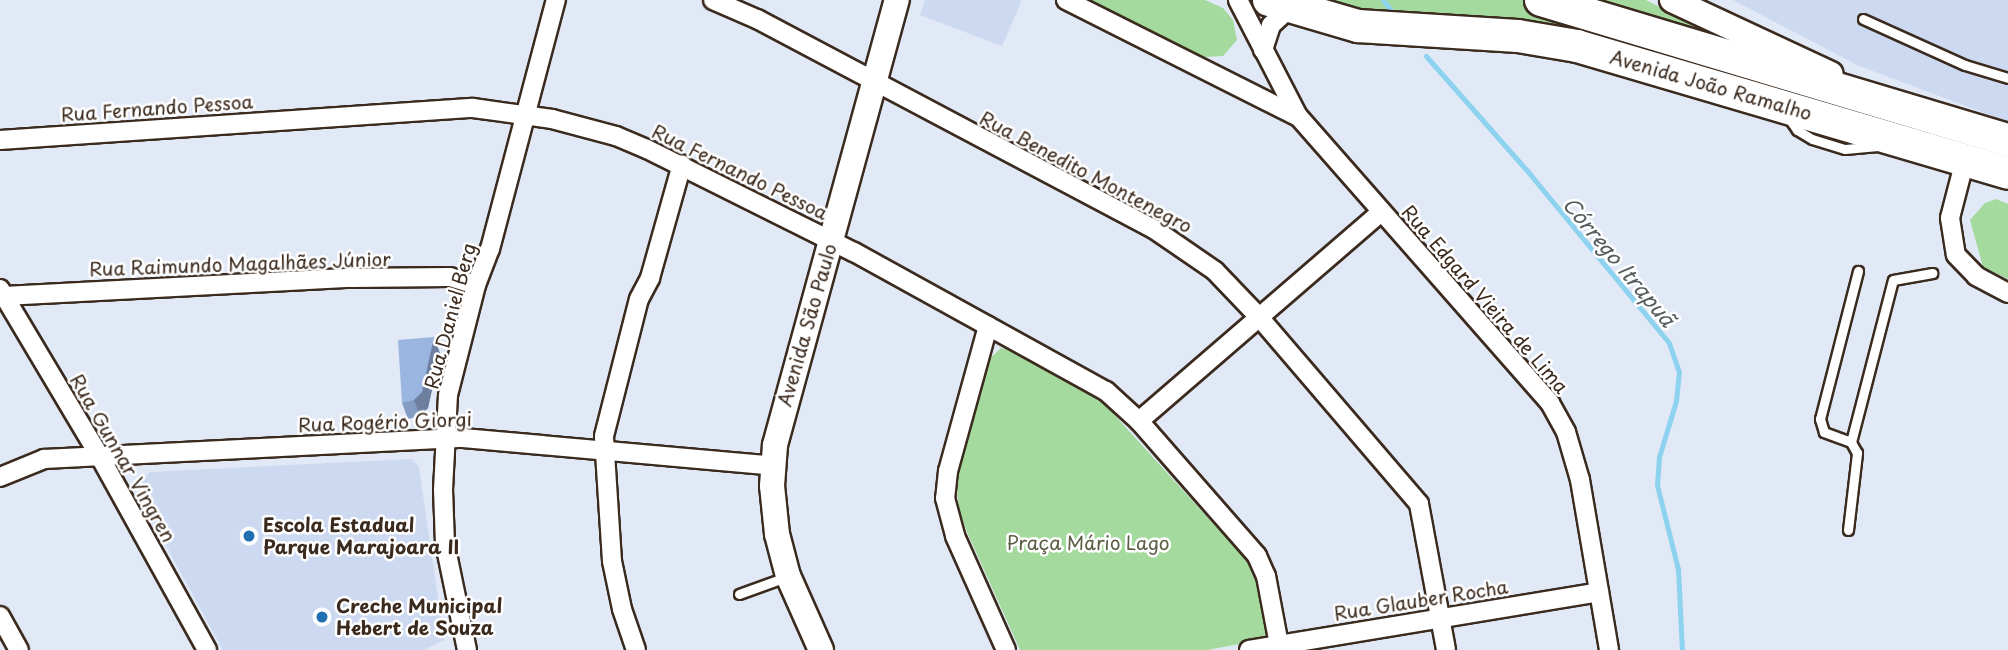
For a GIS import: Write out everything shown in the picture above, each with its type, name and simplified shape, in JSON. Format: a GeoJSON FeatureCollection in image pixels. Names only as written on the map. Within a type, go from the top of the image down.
{"type":"FeatureCollection","features":[{"type":"Feature","properties":{"kind":"highway","name":"Avenida João Ramalho"},"geometry":{"type":"LineString","coordinates":[[1541,0],[2008,140]]}},
{"type":"Feature","properties":{"kind":"highway","name":"Avenida João Ramalho"},"geometry":{"type":"LineString","coordinates":[[1280,4],[1358,26],[1550,40],[1779,104],[2008,173]]}},
{"type":"Feature","properties":{"kind":"main road","name":"Avenida São Paulo"},"geometry":{"type":"LineString","coordinates":[[821,650],[788,576],[773,510],[774,466],[780,420],[897,0]]}},
{"type":"Feature","properties":{"kind":"main road","name":"Avenida João Ramalho"},"geometry":{"type":"LineString","coordinates":[[1672,0],[1908,109]]}},
{"type":"Feature","properties":{"kind":"street","name":"Rua Daniel Berg"},"geometry":{"type":"LineString","coordinates":[[467,650],[445,544],[445,439],[450,387],[476,285],[497,224],[556,0]]}},
{"type":"Feature","properties":{"kind":"street","name":"Rua Benedito Montenegro"},"geometry":{"type":"LineString","coordinates":[[713,0],[757,19],[1165,236],[1215,271],[1259,317],[1419,504],[1446,650]]}},
{"type":"Feature","properties":{"kind":"street"},"geometry":{"type":"LineString","coordinates":[[1066,0],[1298,116]]}},
{"type":"Feature","properties":{"kind":"street","name":"Rua Edgard Vieira de Lima"},"geometry":{"type":"LineString","coordinates":[[1238,0],[1298,116],[1550,403],[1566,432],[1580,480],[1609,650]]}},
{"type":"Feature","properties":{"kind":"street"},"geometry":{"type":"LineString","coordinates":[[1263,50],[1280,4]]}},
{"type":"Feature","properties":{"kind":"street","name":"Rua Fernando Pessoa"},"geometry":{"type":"LineString","coordinates":[[0,140],[473,108],[525,113],[616,136],[682,164],[831,241],[1105,391],[1139,421],[1257,556],[1266,576],[1279,647]]}},
{"type":"Feature","properties":{"kind":"street"},"geometry":{"type":"LineString","coordinates":[[1965,160],[1950,218],[1954,248],[1970,271],[2008,293]]}},
{"type":"Feature","properties":{"kind":"street"},"geometry":{"type":"LineString","coordinates":[[636,650],[622,609],[612,561],[604,452],[610,407],[635,311],[649,278],[682,164]]}},
{"type":"Feature","properties":{"kind":"street"},"geometry":{"type":"LineString","coordinates":[[1139,421],[1381,212]]}},
{"type":"Feature","properties":{"kind":"street","name":"Rua Raimundo Magalhães Júnior"},"geometry":{"type":"LineString","coordinates":[[2,293],[351,278],[450,277],[476,285]]}},
{"type":"Feature","properties":{"kind":"street","name":"Rua Gunnar Vingren"},"geometry":{"type":"LineString","coordinates":[[2,293],[99,455],[207,650]]}},
{"type":"Feature","properties":{"kind":"street"},"geometry":{"type":"LineString","coordinates":[[988,326],[948,471],[944,498],[955,536],[1006,650]]}},
{"type":"Feature","properties":{"kind":"street","name":"Rua Rogério Giorgi"},"geometry":{"type":"LineString","coordinates":[[0,477],[44,459],[445,439],[774,466]]}},
{"type":"Feature","properties":{"kind":"street","name":"Rua Glauber Rocha"},"geometry":{"type":"LineString","coordinates":[[1249,650],[1600,592]]}},
{"type":"Feature","properties":{"kind":"street"},"geometry":{"type":"LineString","coordinates":[[0,616],[19,650]]}},
{"type":"Feature","properties":{"kind":"lane"},"geometry":{"type":"LineString","coordinates":[[1863,19],[1965,65],[2008,78]]}},
{"type":"Feature","properties":{"kind":"lane"},"geometry":{"type":"LineString","coordinates":[[1848,530],[1857,453],[1851,442],[1824,432],[1820,419],[1858,271]]}},
{"type":"Feature","properties":{"kind":"lane"},"geometry":{"type":"LineString","coordinates":[[1851,442],[1893,280],[1932,273]]}},
{"type":"Feature","properties":{"kind":"lane"},"geometry":{"type":"LineString","coordinates":[[739,594],[788,576]]}},
{"type":"Feature","properties":{"kind":"shaded area"},"geometry":{"type":"Polygon","coordinates":[[[925,0],[1022,0],[1002,46],[920,15],[925,0]]]}},
{"type":"Feature","properties":{"kind":"shaded area"},"geometry":{"type":"Polygon","coordinates":[[[1733,0],[2008,0],[2008,122],[1857,65],[1733,0]]]}},
{"type":"Feature","properties":{"kind":"shaded area"},"geometry":{"type":"Polygon","coordinates":[[[412,459],[419,467],[444,640],[424,650],[223,650],[140,498],[141,481],[150,472],[412,459]]]}},
{"type":"Feature","properties":{"kind":"green space"},"geometry":{"type":"Polygon","coordinates":[[[1090,0],[1205,0],[1223,8],[1233,20],[1237,40],[1223,56],[1203,57],[1090,0]]]}},
{"type":"Feature","properties":{"kind":"green space"},"geometry":{"type":"Polygon","coordinates":[[[1290,0],[1646,0],[1709,33],[1718,73],[1389,20],[1290,0]]]}},
{"type":"Feature","properties":{"kind":"green space"},"geometry":{"type":"Polygon","coordinates":[[[1996,199],[2008,204],[2008,279],[1983,267],[1970,220],[1985,203],[1996,199]]]}},
{"type":"Feature","properties":{"kind":"green space","name":"Praça Mário Lago"},"geometry":{"type":"Polygon","coordinates":[[[1001,348],[1012,350],[1099,400],[1110,410],[1248,562],[1256,579],[1267,639],[1207,650],[1020,650],[967,532],[959,510],[957,489],[959,470],[987,361],[1001,348]]]}},
{"type":"Feature","properties":{"kind":"building"},"geometry":{"type":"Polygon","coordinates":[[[434,337],[422,392],[414,400],[402,403],[398,340],[434,337]]]}},
{"type":"Feature","properties":{"kind":"waterway","name":"Córrego Itrapuã"},"geometry":{"type":"LineString","coordinates":[[1383,0],[1393,13]]}},
{"type":"Feature","properties":{"kind":"waterway","name":"Córrego Itrapuã"},"geometry":{"type":"LineString","coordinates":[[1426,56],[1529,173],[1669,343],[1679,372],[1676,401],[1659,457],[1657,485],[1678,569],[1682,650]]}},
{"type":"Feature","properties":{"kind":"place","name":"Escola Estadual Parque Marajoara II"},"geometry":{"type":"Point","coordinates":[249,536]}},
{"type":"Feature","properties":{"kind":"place","name":"Creche Municipal Hebert de Souza"},"geometry":{"type":"Point","coordinates":[322,617]}}]}
